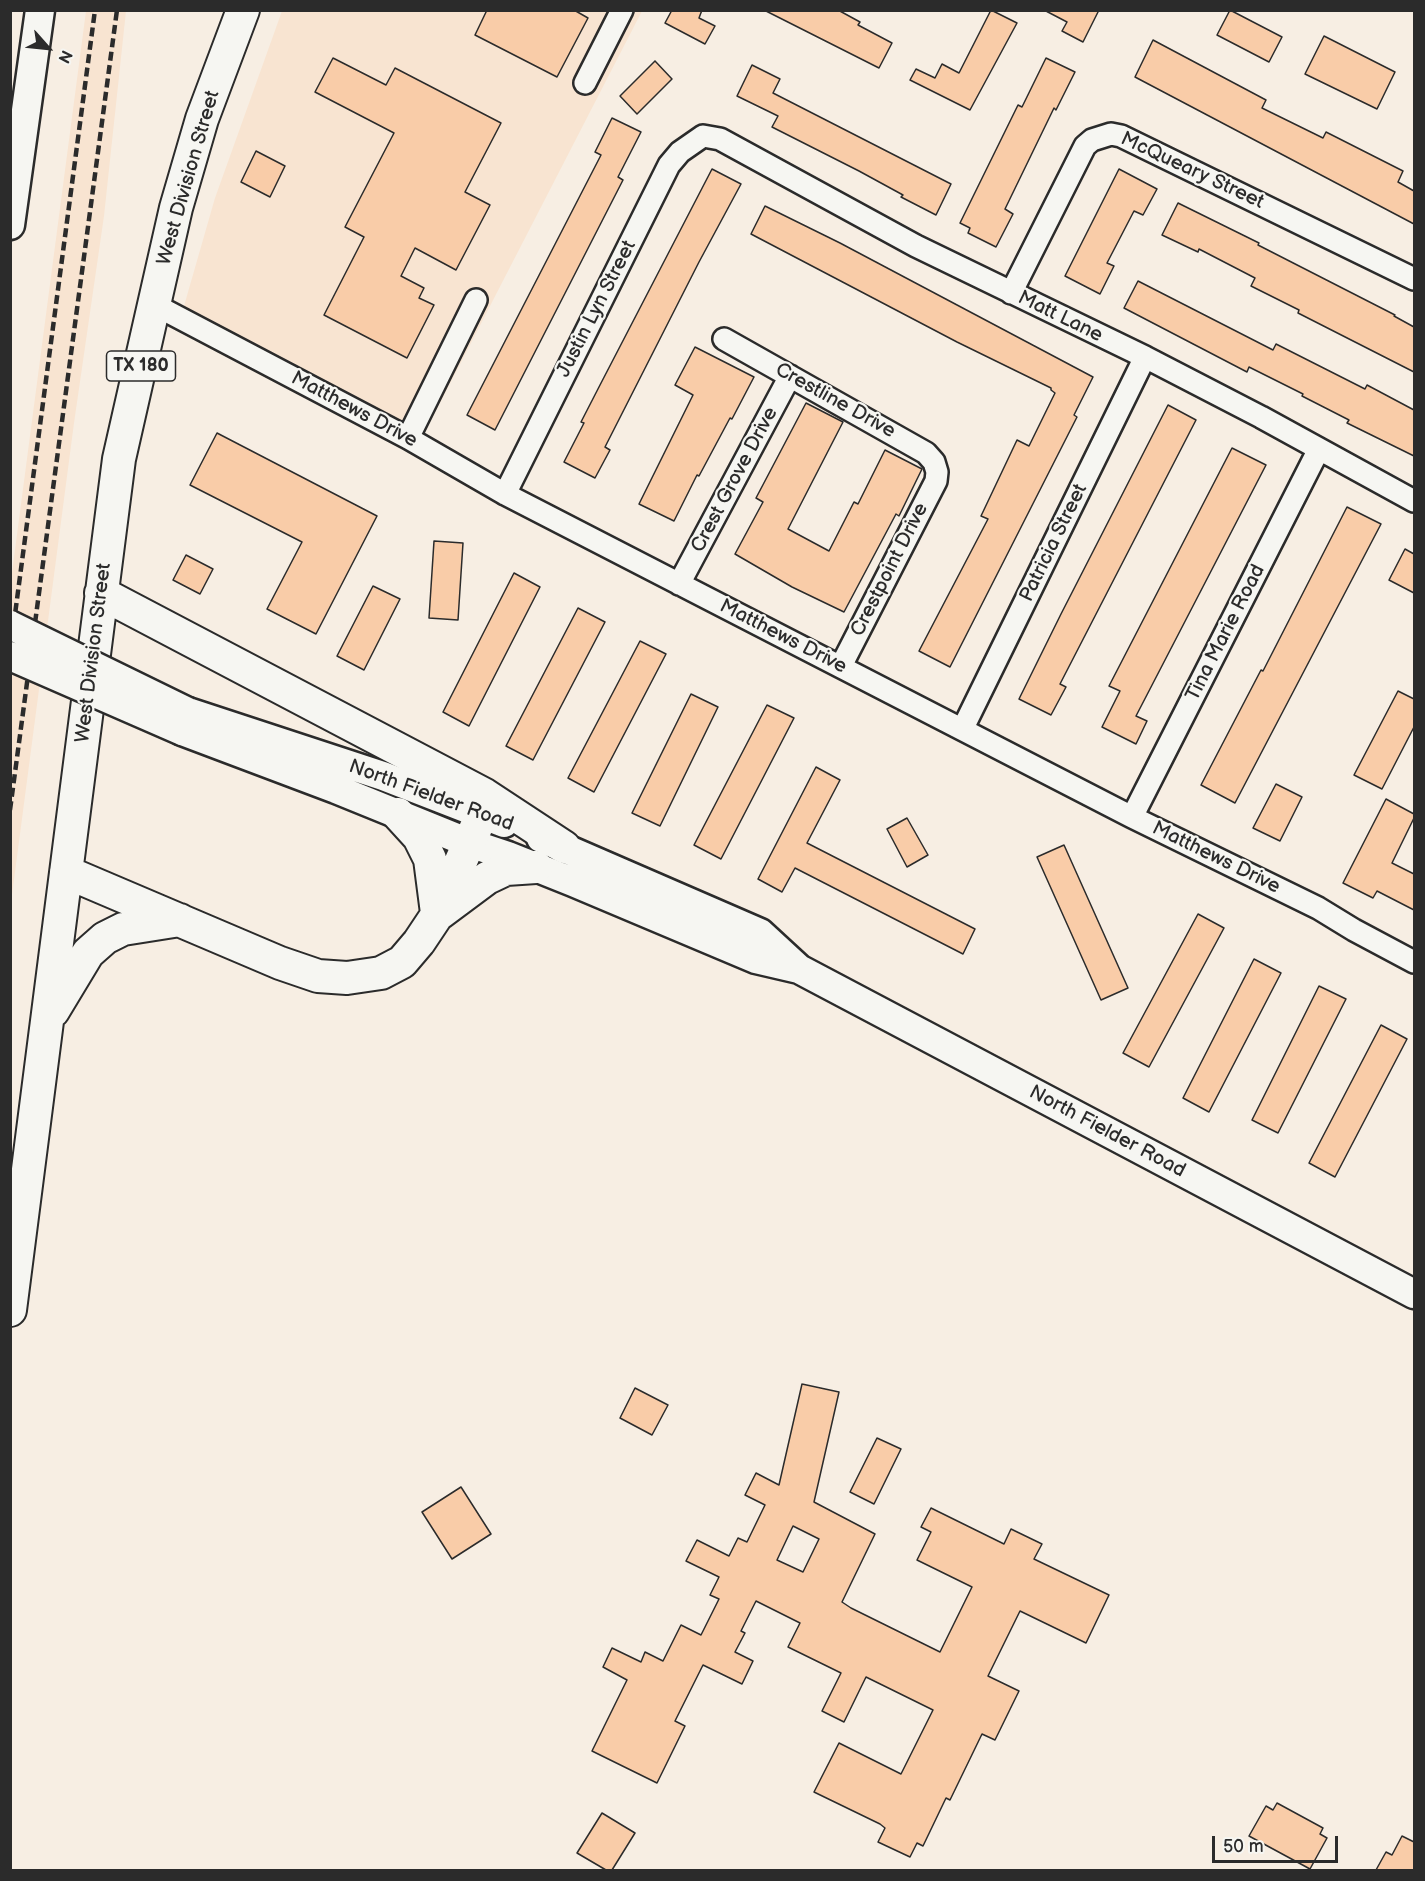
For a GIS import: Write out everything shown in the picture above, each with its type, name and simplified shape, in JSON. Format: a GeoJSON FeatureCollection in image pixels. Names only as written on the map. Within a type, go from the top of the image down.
{"type":"FeatureCollection","features":[{"type":"Feature","properties":{"kind":"main road"},"geometry":{"type":"LineString","coordinates":[[10,225],[40,10]]}},
{"type":"Feature","properties":{"kind":"main road","name":"West Division Street"},"geometry":{"type":"LineString","coordinates":[[10,1310],[119,459],[176,208],[202,119],[243,10]]}},
{"type":"Feature","properties":{"kind":"main road"},"geometry":{"type":"LineString","coordinates":[[102,593],[486,795],[564,847]]}},
{"type":"Feature","properties":{"kind":"main road","name":"North Fielder Road"},"geometry":{"type":"LineString","coordinates":[[10,625],[51,644],[185,721],[398,814],[536,867],[756,959],[799,969],[1414,1294]]}},
{"type":"Feature","properties":{"kind":"main road","name":"North Fielder Road"},"geometry":{"type":"LineString","coordinates":[[10,656],[43,671],[185,721],[383,776],[482,813],[760,933],[799,969]]}},
{"type":"Feature","properties":{"kind":"main road"},"geometry":{"type":"LineString","coordinates":[[66,872],[280,963],[318,976],[347,978],[381,973],[402,962],[419,942],[437,915],[482,813]]}},
{"type":"Feature","properties":{"kind":"main road"},"geometry":{"type":"LineString","coordinates":[[398,814],[419,837],[430,859],[436,891],[437,915]]}},
{"type":"Feature","properties":{"kind":"main road"},"geometry":{"type":"LineString","coordinates":[[437,915],[487,878],[506,869],[536,867]]}},
{"type":"Feature","properties":{"kind":"main road"},"geometry":{"type":"LineString","coordinates":[[47,1019],[88,953],[105,938],[123,929],[180,920]]}},
{"type":"Feature","properties":{"kind":"street"},"geometry":{"type":"LineString","coordinates":[[585,83],[622,10]]}},
{"type":"Feature","properties":{"kind":"street","name":"McQueary Street"},"geometry":{"type":"LineString","coordinates":[[1011,294],[1084,146],[1092,140],[1111,134],[1121,136],[1414,279]]}},
{"type":"Feature","properties":{"kind":"street","name":"Matt Lane"},"geometry":{"type":"LineString","coordinates":[[703,136],[720,140],[916,246],[1144,357],[1414,501]]}},
{"type":"Feature","properties":{"kind":"street","name":"Justin Lyn Street"},"geometry":{"type":"LineString","coordinates":[[505,494],[669,165],[680,152],[703,136]]}},
{"type":"Feature","properties":{"kind":"street"},"geometry":{"type":"LineString","coordinates":[[408,438],[476,300]]}},
{"type":"Feature","properties":{"kind":"street","name":"Matthews Drive"},"geometry":{"type":"LineString","coordinates":[[155,305],[408,438],[505,494],[1132,817],[1318,908],[1414,962]]}},
{"type":"Feature","properties":{"kind":"street","name":"Crestline Drive"},"geometry":{"type":"LineString","coordinates":[[724,339],[926,453],[934,462],[937,472]]}},
{"type":"Feature","properties":{"kind":"street","name":"Patricia Street"},"geometry":{"type":"LineString","coordinates":[[963,728],[1144,357]]}},
{"type":"Feature","properties":{"kind":"street","name":"Crest Grove Drive"},"geometry":{"type":"LineString","coordinates":[[679,584],[790,376]]}},
{"type":"Feature","properties":{"kind":"street","name":"Tina Marie Road"},"geometry":{"type":"LineString","coordinates":[[1132,817],[1319,449]]}},
{"type":"Feature","properties":{"kind":"street","name":"Crestpoint Drive"},"geometry":{"type":"LineString","coordinates":[[841,666],[936,481],[937,472]]}},
{"type":"Feature","properties":{"kind":"shaded area"},"geometry":{"type":"Polygon","coordinates":[[[86,11],[126,11],[104,216],[74,423],[10,910],[11,580],[86,11]]]}},
{"type":"Feature","properties":{"kind":"shaded area"},"geometry":{"type":"Polygon","coordinates":[[[282,11],[642,11],[422,438],[184,306],[215,198],[282,11]]]}},
{"type":"Feature","properties":{"kind":"building"},"geometry":{"type":"Polygon","coordinates":[[[487,10],[574,10],[588,18],[557,77],[475,35],[487,10]]]}},
{"type":"Feature","properties":{"kind":"building"},"geometry":{"type":"Polygon","coordinates":[[[672,10],[702,10],[699,18],[715,26],[705,44],[665,23],[672,10]]]}},
{"type":"Feature","properties":{"kind":"building"},"geometry":{"type":"Polygon","coordinates":[[[764,10],[838,10],[860,22],[858,25],[892,43],[879,68],[764,10]]]}},
{"type":"Feature","properties":{"kind":"building"},"geometry":{"type":"Polygon","coordinates":[[[991,10],[1017,23],[970,110],[910,80],[916,69],[935,78],[942,64],[959,73],[991,10]]]}},
{"type":"Feature","properties":{"kind":"building"},"geometry":{"type":"Polygon","coordinates":[[[1044,10],[1099,10],[1083,42],[1062,31],[1067,22],[1044,10]]]}},
{"type":"Feature","properties":{"kind":"building"},"geometry":{"type":"Polygon","coordinates":[[[1230,10],[1282,37],[1269,62],[1217,35],[1230,10]]]}},
{"type":"Feature","properties":{"kind":"building"},"geometry":{"type":"Polygon","coordinates":[[[1324,36],[1395,72],[1377,109],[1305,74],[1324,36]]]}},
{"type":"Feature","properties":{"kind":"building"},"geometry":{"type":"Polygon","coordinates":[[[1153,40],[1266,100],[1262,108],[1323,138],[1326,132],[1403,171],[1398,182],[1414,191],[1414,224],[1135,77],[1153,40]]]}},
{"type":"Feature","properties":{"kind":"building"},"geometry":{"type":"Polygon","coordinates":[[[333,58],[386,85],[395,68],[501,123],[465,192],[490,205],[456,270],[415,248],[401,276],[424,288],[419,298],[434,305],[407,358],[324,315],[364,237],[345,227],[394,133],[315,92],[333,58]]]}},
{"type":"Feature","properties":{"kind":"building"},"geometry":{"type":"Polygon","coordinates":[[[1046,58],[1075,72],[1056,110],[1054,108],[1005,209],[1013,214],[996,247],[968,233],[970,228],[960,223],[1018,105],[1022,107],[1046,58]]]}},
{"type":"Feature","properties":{"kind":"building"},"geometry":{"type":"Polygon","coordinates":[[[655,61],[672,79],[637,114],[620,96],[655,61]]]}},
{"type":"Feature","properties":{"kind":"building"},"geometry":{"type":"Polygon","coordinates":[[[752,65],[780,79],[773,93],[951,184],[936,215],[859,171],[772,127],[778,116],[737,96],[752,65]]]}},
{"type":"Feature","properties":{"kind":"building"},"geometry":{"type":"Polygon","coordinates":[[[612,118],[641,132],[618,177],[623,180],[495,430],[467,415],[601,155],[595,152],[612,118]]]}},
{"type":"Feature","properties":{"kind":"building"},"geometry":{"type":"Polygon","coordinates":[[[256,151],[285,166],[270,197],[241,182],[256,151]]]}},
{"type":"Feature","properties":{"kind":"building"},"geometry":{"type":"Polygon","coordinates":[[[712,169],[741,184],[605,447],[610,450],[595,478],[564,462],[584,423],[581,422],[712,169]]]}},
{"type":"Feature","properties":{"kind":"building"},"geometry":{"type":"Polygon","coordinates":[[[1119,169],[1157,189],[1143,215],[1134,211],[1107,263],[1114,266],[1100,294],[1065,276],[1119,169]]]}},
{"type":"Feature","properties":{"kind":"building"},"geometry":{"type":"Polygon","coordinates":[[[1178,203],[1259,243],[1258,245],[1414,327],[1414,372],[1298,313],[1299,310],[1251,286],[1255,278],[1199,249],[1198,252],[1162,235],[1178,203]]]}},
{"type":"Feature","properties":{"kind":"building"},"geometry":{"type":"Polygon","coordinates":[[[765,206],[840,243],[1093,377],[1074,415],[1077,417],[950,667],[919,651],[988,519],[981,516],[1017,440],[1029,446],[1055,393],[1051,388],[957,342],[751,234],[765,206]]]}},
{"type":"Feature","properties":{"kind":"building"},"geometry":{"type":"Polygon","coordinates":[[[1138,281],[1273,350],[1276,344],[1365,389],[1367,385],[1414,410],[1414,456],[1347,423],[1349,420],[1302,396],[1303,394],[1249,367],[1247,372],[1124,308],[1138,281]]]}},
{"type":"Feature","properties":{"kind":"building"},"geometry":{"type":"Polygon","coordinates":[[[695,347],[754,377],[699,476],[697,475],[674,521],[639,504],[693,395],[675,385],[695,347]]]}},
{"type":"Feature","properties":{"kind":"building"},"geometry":{"type":"Polygon","coordinates":[[[806,403],[843,422],[788,529],[829,551],[854,502],[858,504],[885,450],[922,469],[899,516],[896,514],[844,612],[792,587],[735,554],[763,502],[756,498],[806,403]]]}},
{"type":"Feature","properties":{"kind":"building"},"geometry":{"type":"Polygon","coordinates":[[[1168,405],[1196,420],[1060,684],[1066,687],[1051,715],[1019,699],[1168,405]]]}},
{"type":"Feature","properties":{"kind":"building"},"geometry":{"type":"Polygon","coordinates":[[[217,433],[377,516],[316,634],[267,609],[302,542],[190,485],[217,433]]]}},
{"type":"Feature","properties":{"kind":"building"},"geometry":{"type":"Polygon","coordinates":[[[1232,448],[1266,465],[1136,716],[1147,721],[1136,744],[1102,727],[1120,691],[1109,686],[1232,448]]]}},
{"type":"Feature","properties":{"kind":"building"},"geometry":{"type":"Polygon","coordinates":[[[1347,507],[1381,524],[1235,803],[1201,785],[1261,670],[1263,671],[1347,507]]]}},
{"type":"Feature","properties":{"kind":"building"},"geometry":{"type":"Polygon","coordinates":[[[434,541],[463,543],[458,620],[429,618],[434,541]]]}},
{"type":"Feature","properties":{"kind":"building"},"geometry":{"type":"Polygon","coordinates":[[[1405,549],[1414,554],[1414,593],[1389,580],[1405,549]]]}},
{"type":"Feature","properties":{"kind":"building"},"geometry":{"type":"Polygon","coordinates":[[[186,555],[213,569],[200,594],[173,580],[186,555]]]}},
{"type":"Feature","properties":{"kind":"building"},"geometry":{"type":"Polygon","coordinates":[[[514,573],[540,587],[469,726],[443,712],[514,573]]]}},
{"type":"Feature","properties":{"kind":"building"},"geometry":{"type":"Polygon","coordinates":[[[373,586],[400,599],[364,670],[337,656],[373,586]]]}},
{"type":"Feature","properties":{"kind":"building"},"geometry":{"type":"Polygon","coordinates":[[[578,608],[605,622],[533,760],[506,746],[578,608]]]}},
{"type":"Feature","properties":{"kind":"building"},"geometry":{"type":"Polygon","coordinates":[[[640,641],[666,654],[594,792],[568,778],[640,641]]]}},
{"type":"Feature","properties":{"kind":"building"},"geometry":{"type":"Polygon","coordinates":[[[1398,691],[1414,699],[1414,727],[1382,789],[1354,775],[1398,691]]]}},
{"type":"Feature","properties":{"kind":"building"},"geometry":{"type":"Polygon","coordinates":[[[691,694],[718,707],[660,826],[632,813],[691,694]]]}},
{"type":"Feature","properties":{"kind":"building"},"geometry":{"type":"Polygon","coordinates":[[[767,705],[794,718],[721,859],[694,845],[767,705]]]}},
{"type":"Feature","properties":{"kind":"building"},"geometry":{"type":"Polygon","coordinates":[[[816,767],[840,780],[807,843],[975,929],[963,954],[795,868],[782,892],[758,879],[816,767]]]}},
{"type":"Feature","properties":{"kind":"building"},"geometry":{"type":"Polygon","coordinates":[[[1276,784],[1302,797],[1280,841],[1253,828],[1276,784]]]}},
{"type":"Feature","properties":{"kind":"building"},"geometry":{"type":"Polygon","coordinates":[[[1386,799],[1414,814],[1392,863],[1414,874],[1414,910],[1377,891],[1373,898],[1343,883],[1386,799]]]}},
{"type":"Feature","properties":{"kind":"building"},"geometry":{"type":"Polygon","coordinates":[[[907,818],[928,855],[907,867],[887,829],[907,818]]]}},
{"type":"Feature","properties":{"kind":"building"},"geometry":{"type":"Polygon","coordinates":[[[1064,845],[1128,988],[1101,1000],[1037,857],[1064,845]]]}},
{"type":"Feature","properties":{"kind":"building"},"geometry":{"type":"Polygon","coordinates":[[[1198,914],[1224,928],[1149,1067],[1123,1053],[1198,914]]]}},
{"type":"Feature","properties":{"kind":"building"},"geometry":{"type":"Polygon","coordinates":[[[1254,959],[1281,973],[1209,1112],[1183,1098],[1254,959]]]}},
{"type":"Feature","properties":{"kind":"building"},"geometry":{"type":"Polygon","coordinates":[[[1319,986],[1346,999],[1278,1133],[1252,1120],[1319,986]]]}},
{"type":"Feature","properties":{"kind":"building"},"geometry":{"type":"Polygon","coordinates":[[[1381,1025],[1407,1039],[1335,1177],[1309,1163],[1381,1025]]]}},
{"type":"Feature","properties":{"kind":"building"},"geometry":{"type":"Polygon","coordinates":[[[802,1384],[839,1392],[814,1502],[875,1534],[842,1602],[940,1652],[972,1587],[917,1560],[931,1532],[921,1527],[931,1508],[1004,1544],[1011,1529],[1042,1544],[1034,1559],[1109,1595],[1086,1643],[1020,1611],[988,1676],[1019,1691],[995,1740],[982,1734],[950,1800],[946,1798],[923,1846],[917,1843],[910,1857],[878,1842],[885,1828],[880,1824],[814,1792],[839,1743],[901,1774],[933,1710],[866,1677],[844,1722],[822,1711],[841,1673],[788,1647],[800,1623],[756,1601],[741,1631],[745,1633],[735,1652],[753,1661],[742,1684],[703,1665],[675,1721],[685,1726],[657,1783],[592,1751],[627,1680],[603,1667],[612,1648],[641,1662],[645,1652],[663,1661],[681,1625],[701,1635],[719,1599],[710,1595],[719,1577],[686,1561],[697,1540],[729,1556],[738,1538],[747,1542],[765,1505],[745,1495],[756,1473],[779,1485],[802,1384]],[[793,1526],[777,1560],[803,1572],[819,1539],[793,1526]]]}},
{"type":"Feature","properties":{"kind":"building"},"geometry":{"type":"Polygon","coordinates":[[[635,1388],[668,1405],[652,1435],[620,1418],[635,1388]]]}},
{"type":"Feature","properties":{"kind":"building"},"geometry":{"type":"Polygon","coordinates":[[[877,1438],[901,1449],[874,1504],[850,1492],[877,1438]]]}},
{"type":"Feature","properties":{"kind":"building"},"geometry":{"type":"Polygon","coordinates":[[[461,1487],[491,1534],[452,1559],[422,1512],[461,1487]]]}},
{"type":"Feature","properties":{"kind":"building"},"geometry":{"type":"Polygon","coordinates":[[[1277,1803],[1323,1828],[1320,1834],[1327,1838],[1310,1869],[1249,1836],[1266,1806],[1273,1810],[1277,1803]]]}},
{"type":"Feature","properties":{"kind":"building"},"geometry":{"type":"Polygon","coordinates":[[[602,1813],[635,1833],[612,1870],[606,1870],[577,1853],[602,1813]]]}},
{"type":"Feature","properties":{"kind":"building"},"geometry":{"type":"Polygon","coordinates":[[[1402,1836],[1414,1842],[1414,1870],[1376,1870],[1386,1852],[1392,1855],[1402,1836]]]}},
{"type":"Feature","properties":{"kind":"railway"},"geometry":{"type":"LineString","coordinates":[[10,652],[95,10]]}},
{"type":"Feature","properties":{"kind":"railway"},"geometry":{"type":"LineString","coordinates":[[10,810],[117,10]]}}]}
